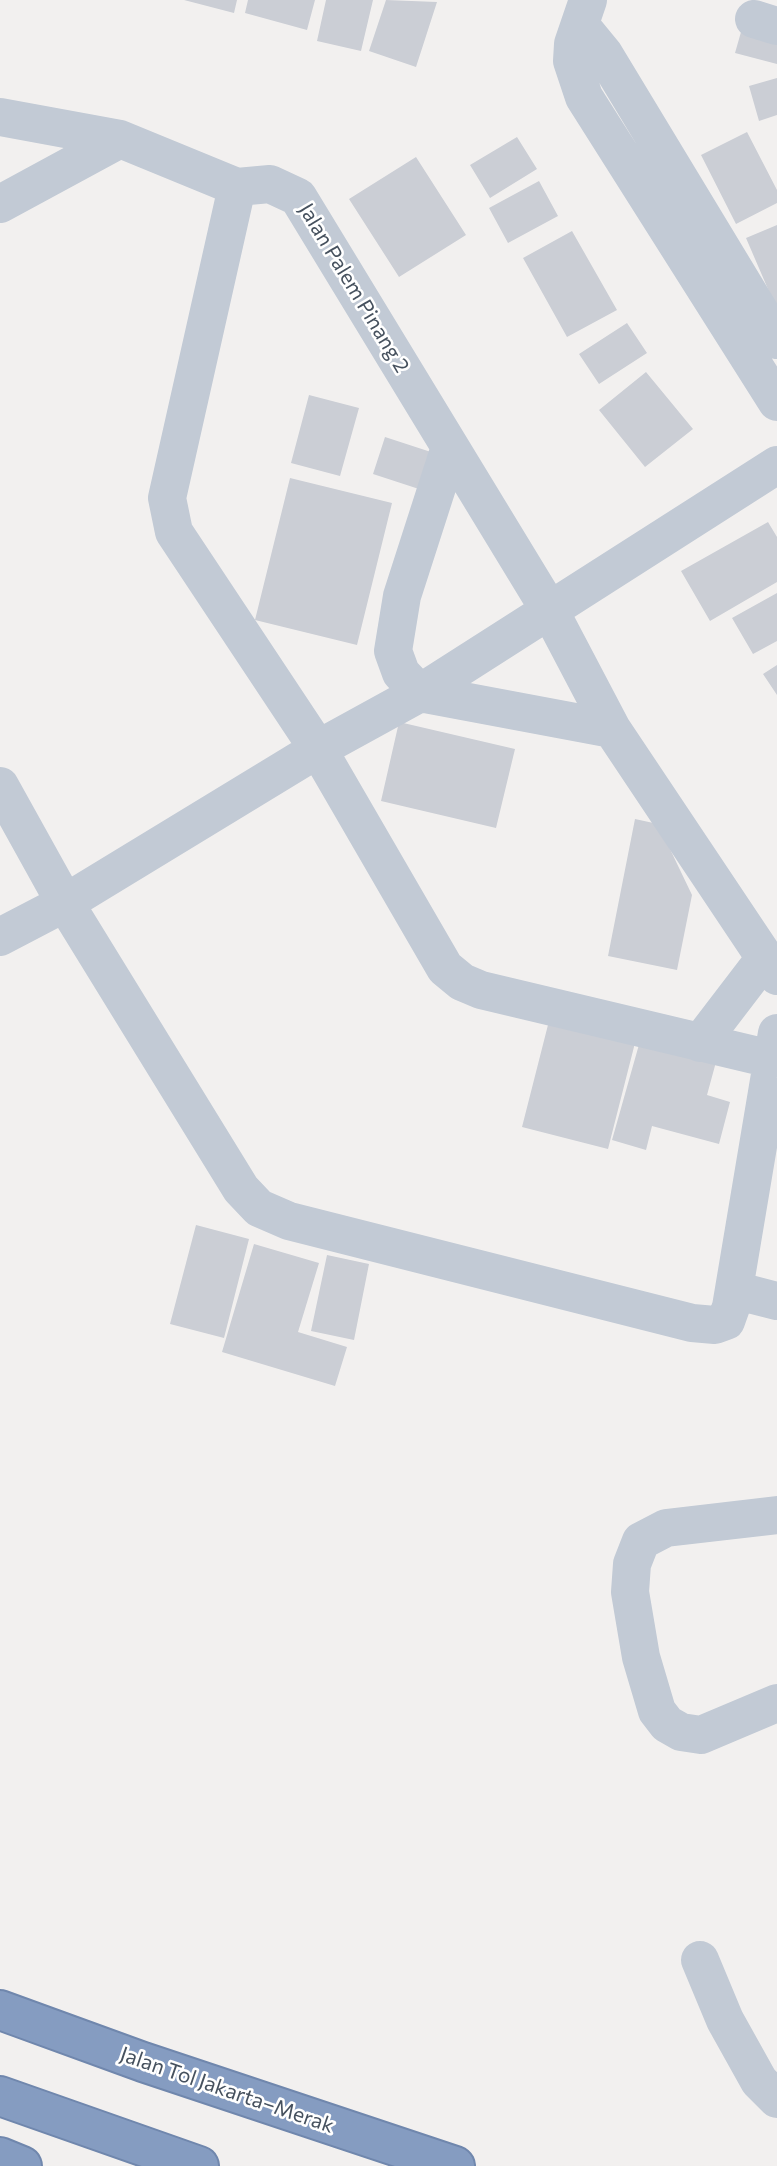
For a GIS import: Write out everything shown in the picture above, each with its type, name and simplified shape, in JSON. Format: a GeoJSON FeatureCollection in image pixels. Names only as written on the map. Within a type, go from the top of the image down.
{"type":"FeatureCollection","features":[{"type":"Feature","properties":{"kind":"highway","name":"Jalan Tol Jakarta–Merak"},"geometry":{"type":"LineString","coordinates":[[0,2010],[143,2062],[456,2166]]}},
{"type":"Feature","properties":{"kind":"highway"},"geometry":{"type":"LineString","coordinates":[[0,2096],[199,2166]]}},
{"type":"Feature","properties":{"kind":"highway"},"geometry":{"type":"LineString","coordinates":[[0,2157],[22,2166]]}},
{"type":"Feature","properties":{"kind":"street"},"geometry":{"type":"LineString","coordinates":[[584,13],[604,54],[777,340]]}},
{"type":"Feature","properties":{"kind":"street"},"geometry":{"type":"LineString","coordinates":[[584,13],[573,44],[572,61],[584,97],[777,402]]}},
{"type":"Feature","properties":{"kind":"street","name":"Jalan Palem Pinang 2"},"geometry":{"type":"LineString","coordinates":[[0,117],[120,139],[237,187],[270,184],[299,197],[550,611],[612,729],[771,967]]}},
{"type":"Feature","properties":{"kind":"street"},"geometry":{"type":"LineString","coordinates":[[0,204],[120,139]]}},
{"type":"Feature","properties":{"kind":"street"},"geometry":{"type":"LineString","coordinates":[[0,786],[65,903],[241,1189],[259,1208],[289,1221],[692,1323],[715,1325],[726,1321],[734,1290],[774,1046],[700,1043],[481,990],[462,982],[445,968],[318,749],[174,532],[167,498],[237,187]]}},
{"type":"Feature","properties":{"kind":"street"},"geometry":{"type":"LineString","coordinates":[[450,447],[402,596],[393,651],[401,673],[420,693],[612,729]]}},
{"type":"Feature","properties":{"kind":"street"},"geometry":{"type":"LineString","coordinates":[[0,937],[65,903],[318,749],[420,693],[777,465]]}},
{"type":"Feature","properties":{"kind":"street"},"geometry":{"type":"LineString","coordinates":[[700,1043],[771,967]]}},
{"type":"Feature","properties":{"kind":"street"},"geometry":{"type":"LineString","coordinates":[[734,1290],[777,1301]]}},
{"type":"Feature","properties":{"kind":"street"},"geometry":{"type":"LineString","coordinates":[[777,1514],[666,1528],[642,1541],[632,1564],[630,1592],[641,1657],[657,1711],[667,1724],[681,1732],[701,1735],[777,1703]]}},
{"type":"Feature","properties":{"kind":"street"},"geometry":{"type":"LineString","coordinates":[[700,1960],[724,2020],[759,2081],[777,2099]]}},
{"type":"Feature","properties":{"kind":"building"},"geometry":{"type":"Polygon","coordinates":[[[184,0],[237,0],[234,13],[184,0]]]}},
{"type":"Feature","properties":{"kind":"building"},"geometry":{"type":"Polygon","coordinates":[[[248,0],[315,0],[307,30],[245,13],[248,0]]]}},
{"type":"Feature","properties":{"kind":"building"},"geometry":{"type":"Polygon","coordinates":[[[326,0],[373,0],[361,51],[317,41],[326,0]]]}},
{"type":"Feature","properties":{"kind":"building"},"geometry":{"type":"Polygon","coordinates":[[[386,0],[437,2],[416,67],[369,51],[386,0]]]}},
{"type":"Feature","properties":{"kind":"building"},"geometry":{"type":"Polygon","coordinates":[[[743,25],[777,34],[777,64],[735,53],[743,25]]]}},
{"type":"Feature","properties":{"kind":"building"},"geometry":{"type":"Polygon","coordinates":[[[777,78],[777,115],[759,121],[749,86],[777,78]]]}},
{"type":"Feature","properties":{"kind":"building"},"geometry":{"type":"Polygon","coordinates":[[[747,132],[777,190],[777,203],[736,224],[701,155],[747,132]]]}},
{"type":"Feature","properties":{"kind":"building"},"geometry":{"type":"Polygon","coordinates":[[[517,137],[537,169],[490,198],[470,165],[517,137]]]}},
{"type":"Feature","properties":{"kind":"building"},"geometry":{"type":"Polygon","coordinates":[[[416,157],[466,235],[399,277],[349,199],[416,157]]]}},
{"type":"Feature","properties":{"kind":"building"},"geometry":{"type":"Polygon","coordinates":[[[539,181],[558,216],[508,243],[489,208],[539,181]]]}},
{"type":"Feature","properties":{"kind":"building"},"geometry":{"type":"Polygon","coordinates":[[[777,225],[777,310],[746,238],[777,225]]]}},
{"type":"Feature","properties":{"kind":"building"},"geometry":{"type":"Polygon","coordinates":[[[572,231],[617,310],[567,337],[523,258],[572,231]]]}},
{"type":"Feature","properties":{"kind":"building"},"geometry":{"type":"Polygon","coordinates":[[[627,323],[647,353],[599,384],[579,354],[627,323]]]}},
{"type":"Feature","properties":{"kind":"building"},"geometry":{"type":"Polygon","coordinates":[[[646,372],[693,429],[645,467],[599,410],[646,372]]]}},
{"type":"Feature","properties":{"kind":"building"},"geometry":{"type":"Polygon","coordinates":[[[309,395],[359,408],[340,476],[291,463],[309,395]]]}},
{"type":"Feature","properties":{"kind":"building"},"geometry":{"type":"Polygon","coordinates":[[[385,437],[434,453],[422,490],[373,474],[385,437]]]}},
{"type":"Feature","properties":{"kind":"building"},"geometry":{"type":"Polygon","coordinates":[[[290,478],[392,503],[357,645],[255,620],[290,478]]]}},
{"type":"Feature","properties":{"kind":"building"},"geometry":{"type":"Polygon","coordinates":[[[768,522],[777,537],[777,582],[710,621],[681,571],[768,522]]]}},
{"type":"Feature","properties":{"kind":"building"},"geometry":{"type":"Polygon","coordinates":[[[777,593],[777,641],[753,654],[732,618],[777,593]]]}},
{"type":"Feature","properties":{"kind":"building"},"geometry":{"type":"Polygon","coordinates":[[[777,665],[777,695],[763,674],[777,665]]]}},
{"type":"Feature","properties":{"kind":"building"},"geometry":{"type":"Polygon","coordinates":[[[399,722],[515,749],[496,828],[381,801],[399,722]]]}},
{"type":"Feature","properties":{"kind":"building"},"geometry":{"type":"Polygon","coordinates":[[[635,819],[658,824],[692,895],[677,970],[608,956],[635,819]]]}},
{"type":"Feature","properties":{"kind":"building"},"geometry":{"type":"Polygon","coordinates":[[[550,1017],[636,1039],[608,1149],[522,1127],[550,1017]]]}},
{"type":"Feature","properties":{"kind":"building"},"geometry":{"type":"Polygon","coordinates":[[[640,1041],[716,1062],[707,1095],[730,1102],[719,1144],[652,1126],[646,1150],[612,1140],[640,1041]]]}},
{"type":"Feature","properties":{"kind":"building"},"geometry":{"type":"Polygon","coordinates":[[[196,1225],[249,1239],[224,1338],[170,1324],[196,1225]]]}},
{"type":"Feature","properties":{"kind":"building"},"geometry":{"type":"Polygon","coordinates":[[[254,1244],[319,1263],[298,1332],[347,1347],[335,1386],[222,1352],[254,1244]]]}},
{"type":"Feature","properties":{"kind":"building"},"geometry":{"type":"Polygon","coordinates":[[[327,1255],[369,1264],[354,1340],[311,1331],[327,1255]]]}}]}
